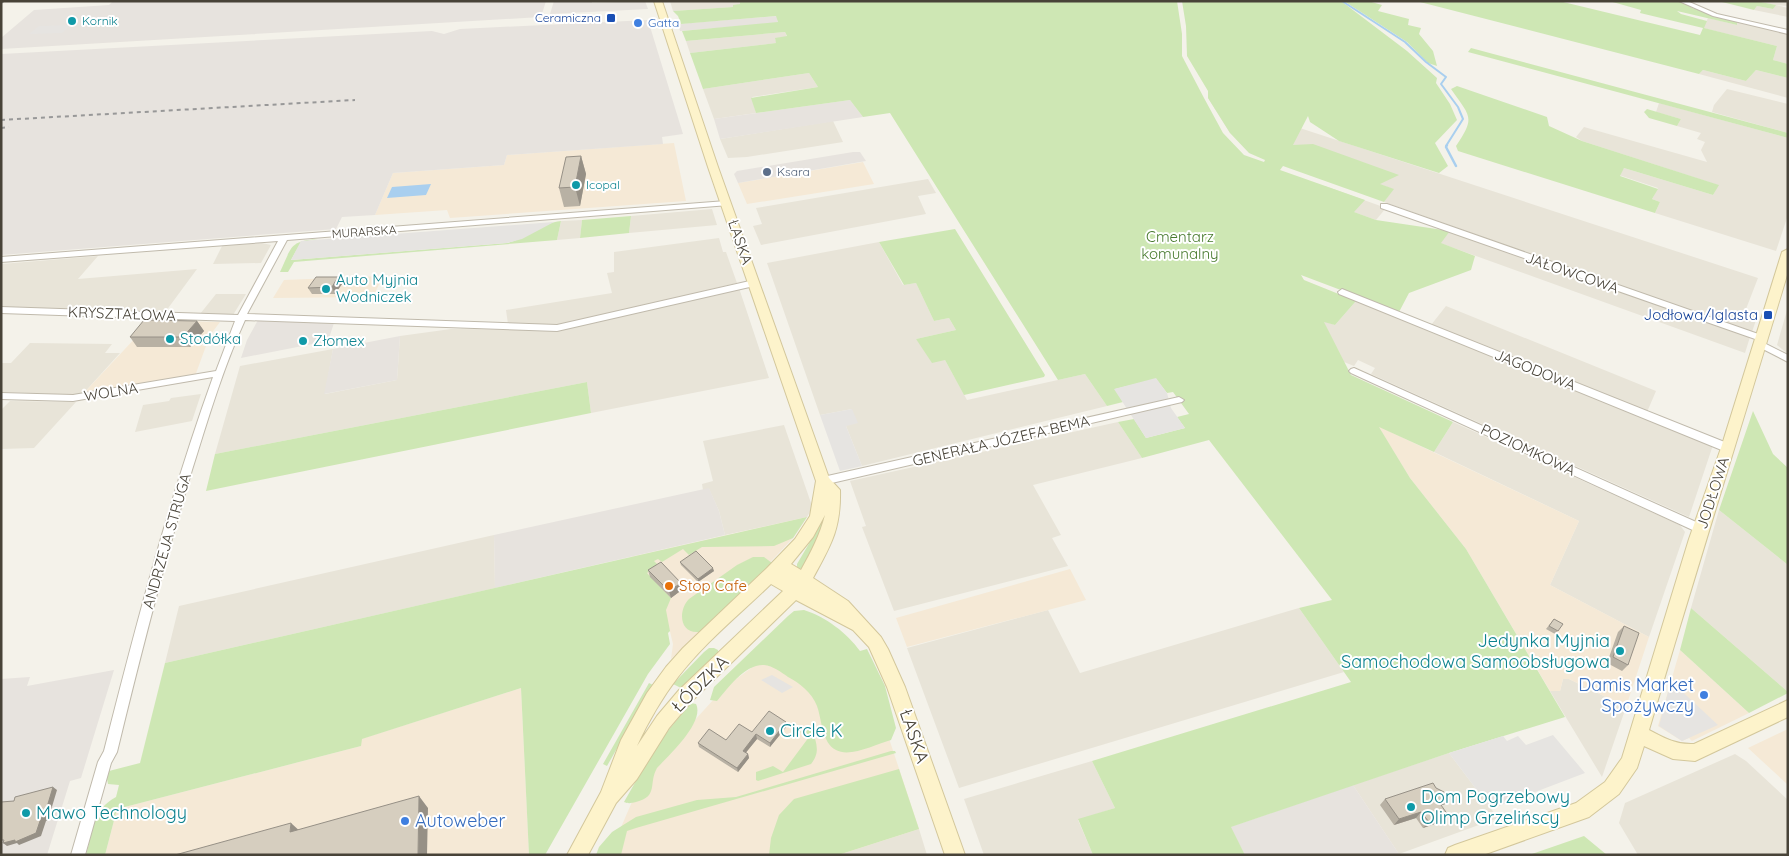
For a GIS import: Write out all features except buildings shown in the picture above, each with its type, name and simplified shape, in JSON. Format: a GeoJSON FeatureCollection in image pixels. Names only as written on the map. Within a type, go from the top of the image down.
{"type":"FeatureCollection","features":[{"type":"Feature","properties":{"kind":"main road","name":"ŁASKA"},"geometry":{"type":"LineString","coordinates":[[658,1],[823,481],[833,490],[833,513],[823,545],[799,586]]}},
{"type":"Feature","properties":{"kind":"main road","name":"JODŁOWA"},"geometry":{"type":"LineString","coordinates":[[1455,855],[1571,814],[1602,797],[1620,778],[1630,762],[1788,252]]}},
{"type":"Feature","properties":{"kind":"main road","name":"ŁASKA"},"geometry":{"type":"LineString","coordinates":[[823,481],[819,512],[815,521],[775,570],[833,613],[859,625],[875,642],[890,670],[955,855]]}},
{"type":"Feature","properties":{"kind":"main road","name":"ŁÓDZKA"},"geometry":{"type":"LineString","coordinates":[[609,796],[616,768],[663,684],[691,650],[775,570]]}},
{"type":"Feature","properties":{"kind":"main road","name":"ŁÓDZKA"},"geometry":{"type":"LineString","coordinates":[[577,855],[609,796],[630,773],[651,739],[686,696],[799,586]]}},
{"type":"Feature","properties":{"kind":"main road"},"geometry":{"type":"LineString","coordinates":[[1639,734],[1674,752],[1685,754],[1695,752],[1788,708]]}},
{"type":"Feature","properties":{"kind":"street"},"geometry":{"type":"LineString","coordinates":[[1682,1],[1715,15],[1788,32]]}},
{"type":"Feature","properties":{"kind":"street","name":"MURARSKA"},"geometry":{"type":"LineString","coordinates":[[1,260],[726,203]]}},
{"type":"Feature","properties":{"kind":"street","name":"JAŁOWCOWA"},"geometry":{"type":"LineString","coordinates":[[1384,206],[1760,341],[1788,359]]}},
{"type":"Feature","properties":{"kind":"street","name":"ANDRZEJA STRUGA"},"geometry":{"type":"LineString","coordinates":[[78,855],[105,762],[110,752],[138,642],[185,480],[228,348],[242,317],[284,238]]}},
{"type":"Feature","properties":{"kind":"street","name":"KRYSZTAŁOWA"},"geometry":{"type":"LineString","coordinates":[[1,310],[254,316],[557,328],[754,283]]}},
{"type":"Feature","properties":{"kind":"street","name":"JAGODOWA"},"geometry":{"type":"LineString","coordinates":[[1342,292],[1728,448]]}},
{"type":"Feature","properties":{"kind":"street","name":"POZIOMKOWA"},"geometry":{"type":"LineString","coordinates":[[1354,371],[1701,529]]}},
{"type":"Feature","properties":{"kind":"street","name":"WOLNA"},"geometry":{"type":"LineString","coordinates":[[1,396],[73,398],[220,373]]}},
{"type":"Feature","properties":{"kind":"street","name":"GENERAŁA JÓZEFA BEMA"},"geometry":{"type":"LineString","coordinates":[[823,481],[1178,400]]}},
{"type":"Feature","properties":{"kind":"shaded area"},"geometry":{"type":"Polygon","coordinates":[[[113,1],[546,1],[541,17],[1,49],[1,38],[34,10],[109,5],[113,1]]]}},
{"type":"Feature","properties":{"kind":"shaded area"},"geometry":{"type":"Polygon","coordinates":[[[554,1],[592,1],[592,3],[645,1],[648,9],[550,14],[554,1]]]}},
{"type":"Feature","properties":{"kind":"shaded area"},"geometry":{"type":"Polygon","coordinates":[[[670,1],[740,1],[740,4],[733,7],[673,11],[670,1]]]}},
{"type":"Feature","properties":{"kind":"shaded area"},"geometry":{"type":"Polygon","coordinates":[[[1756,1],[1788,1],[1788,6],[1776,5],[1788,8],[1788,17],[1754,10],[1757,6],[1773,9],[1775,5],[1756,1]]]}},
{"type":"Feature","properties":{"kind":"shaded area"},"geometry":{"type":"Polygon","coordinates":[[[777,16],[778,23],[680,31],[678,24],[777,16]]]}},
{"type":"Feature","properties":{"kind":"shaded area"},"geometry":{"type":"Polygon","coordinates":[[[1708,18],[1737,25],[1737,21],[1788,33],[1788,64],[1773,60],[1777,46],[1703,28],[1708,18]]]}},
{"type":"Feature","properties":{"kind":"shaded area"},"geometry":{"type":"Polygon","coordinates":[[[648,20],[683,134],[662,137],[663,144],[507,155],[504,165],[393,173],[375,215],[342,217],[336,229],[1,255],[1,54],[432,31],[444,34],[460,29],[648,20]]]}},
{"type":"Feature","properties":{"kind":"shaded area"},"geometry":{"type":"Polygon","coordinates":[[[71,25],[62,33],[29,34],[39,26],[71,25]]]}},
{"type":"Feature","properties":{"kind":"shaded area"},"geometry":{"type":"Polygon","coordinates":[[[785,32],[787,37],[775,39],[777,43],[690,53],[686,41],[785,32]]]}},
{"type":"Feature","properties":{"kind":"shaded area"},"geometry":{"type":"Polygon","coordinates":[[[1703,70],[1746,81],[1756,70],[1788,78],[1788,98],[1699,74],[1703,70]]]}},
{"type":"Feature","properties":{"kind":"shaded area"},"geometry":{"type":"Polygon","coordinates":[[[809,73],[818,87],[752,97],[756,113],[714,119],[703,89],[809,73]]]}},
{"type":"Feature","properties":{"kind":"shaded area"},"geometry":{"type":"Polygon","coordinates":[[[1727,89],[1788,104],[1788,133],[1712,112],[1714,105],[1727,89]]]}},
{"type":"Feature","properties":{"kind":"shaded area"},"geometry":{"type":"Polygon","coordinates":[[[1208,98],[1758,278],[1746,309],[1758,314],[1752,332],[1384,202],[1393,189],[1230,133],[1208,98]]]}},
{"type":"Feature","properties":{"kind":"shaded area"},"geometry":{"type":"Polygon","coordinates":[[[850,100],[863,117],[720,139],[714,119],[850,100]]]}},
{"type":"Feature","properties":{"kind":"shaded area"},"geometry":{"type":"Polygon","coordinates":[[[1659,103],[1788,138],[1788,215],[1776,251],[1655,213],[1660,202],[1652,199],[1658,188],[1619,175],[1624,168],[1713,195],[1718,185],[1582,141],[1576,137],[1584,127],[1707,162],[1701,150],[1705,142],[1697,139],[1701,133],[1677,126],[1681,119],[1656,112],[1659,103]]]}},
{"type":"Feature","properties":{"kind":"shaded area"},"geometry":{"type":"Polygon","coordinates":[[[833,121],[843,142],[747,157],[728,158],[720,139],[833,121]]]}},
{"type":"Feature","properties":{"kind":"shaded area"},"geometry":{"type":"Polygon","coordinates":[[[674,143],[686,201],[450,218],[447,210],[375,215],[393,173],[504,165],[507,155],[674,143]]]}},
{"type":"Feature","properties":{"kind":"shaded area"},"geometry":{"type":"Polygon","coordinates":[[[860,152],[866,161],[738,183],[734,174],[737,171],[860,152]]]}},
{"type":"Feature","properties":{"kind":"shaded area"},"geometry":{"type":"Polygon","coordinates":[[[863,162],[874,184],[747,204],[738,183],[863,162]]]}},
{"type":"Feature","properties":{"kind":"shaded area"},"geometry":{"type":"Polygon","coordinates":[[[928,179],[936,193],[918,196],[926,214],[761,245],[753,226],[762,224],[756,208],[928,179]]]}},
{"type":"Feature","properties":{"kind":"shaded area"},"geometry":{"type":"Polygon","coordinates":[[[1325,186],[1386,208],[1376,220],[1314,198],[1325,186]]]}},
{"type":"Feature","properties":{"kind":"shaded area"},"geometry":{"type":"Polygon","coordinates":[[[712,209],[717,225],[629,233],[631,216],[712,209]]]}},
{"type":"Feature","properties":{"kind":"shaded area"},"geometry":{"type":"Polygon","coordinates":[[[582,220],[580,238],[557,240],[561,221],[582,220]]]}},
{"type":"Feature","properties":{"kind":"shaded area"},"geometry":{"type":"Polygon","coordinates":[[[554,222],[522,239],[507,243],[291,260],[301,241],[554,222]]]}},
{"type":"Feature","properties":{"kind":"shaded area"},"geometry":{"type":"Polygon","coordinates":[[[1450,231],[1750,337],[1745,353],[1440,243],[1450,231]]]}},
{"type":"Feature","properties":{"kind":"shaded area"},"geometry":{"type":"Polygon","coordinates":[[[719,238],[737,283],[554,327],[508,324],[506,310],[612,293],[607,273],[614,272],[614,252],[719,238]]]}},
{"type":"Feature","properties":{"kind":"shaded area"},"geometry":{"type":"Polygon","coordinates":[[[879,242],[903,285],[916,283],[934,321],[949,318],[956,330],[916,339],[945,360],[967,400],[1085,374],[1107,406],[862,466],[846,426],[852,409],[820,415],[767,263],[879,242]]]}},
{"type":"Feature","properties":{"kind":"shaded area"},"geometry":{"type":"Polygon","coordinates":[[[262,243],[271,245],[261,263],[213,264],[222,246],[262,243]]]}},
{"type":"Feature","properties":{"kind":"shaded area"},"geometry":{"type":"Polygon","coordinates":[[[98,256],[78,279],[197,269],[166,311],[1,307],[1,264],[98,256]]]}},
{"type":"Feature","properties":{"kind":"shaded area"},"geometry":{"type":"Polygon","coordinates":[[[383,276],[373,297],[273,298],[284,280],[383,276]]]}},
{"type":"Feature","properties":{"kind":"shaded area"},"geometry":{"type":"Polygon","coordinates":[[[739,288],[769,378],[591,413],[587,382],[215,454],[240,366],[333,349],[325,394],[397,380],[400,336],[451,329],[549,330],[739,288]]]}},
{"type":"Feature","properties":{"kind":"shaded area"},"geometry":{"type":"Polygon","coordinates":[[[216,294],[246,294],[233,315],[200,314],[216,294]]]}},
{"type":"Feature","properties":{"kind":"shaded area"},"geometry":{"type":"Polygon","coordinates":[[[1356,301],[1713,445],[1689,517],[1371,374],[1375,368],[1358,360],[1354,366],[1344,362],[1323,321],[1335,325],[1356,301]]]}},
{"type":"Feature","properties":{"kind":"shaded area"},"geometry":{"type":"Polygon","coordinates":[[[1446,306],[1656,391],[1647,412],[1431,325],[1446,306]]]}},
{"type":"Feature","properties":{"kind":"shaded area"},"geometry":{"type":"Polygon","coordinates":[[[1788,307],[1788,354],[1777,345],[1788,307]]]}},
{"type":"Feature","properties":{"kind":"shaded area"},"geometry":{"type":"Polygon","coordinates":[[[152,320],[220,322],[202,346],[206,346],[195,376],[82,395],[152,320]]]}},
{"type":"Feature","properties":{"kind":"shaded area"},"geometry":{"type":"Polygon","coordinates":[[[258,320],[334,323],[328,341],[241,358],[247,340],[258,320]]]}},
{"type":"Feature","properties":{"kind":"shaded area"},"geometry":{"type":"Polygon","coordinates":[[[400,336],[397,380],[324,394],[333,349],[400,336]]]}},
{"type":"Feature","properties":{"kind":"shaded area"},"geometry":{"type":"Polygon","coordinates":[[[30,343],[112,344],[105,353],[120,353],[82,395],[1,392],[1,363],[11,363],[30,343]]]}},
{"type":"Feature","properties":{"kind":"shaded area"},"geometry":{"type":"Polygon","coordinates":[[[1156,378],[1167,393],[1171,408],[1185,428],[1146,438],[1114,389],[1156,378]]]}},
{"type":"Feature","properties":{"kind":"shaded area"},"geometry":{"type":"Polygon","coordinates":[[[201,394],[192,421],[135,432],[143,405],[169,401],[171,398],[201,394]]]}},
{"type":"Feature","properties":{"kind":"shaded area"},"geometry":{"type":"Polygon","coordinates":[[[10,401],[76,402],[34,448],[1,449],[1,410],[10,401]]]}},
{"type":"Feature","properties":{"kind":"shaded area"},"geometry":{"type":"Polygon","coordinates":[[[852,409],[858,423],[846,426],[862,466],[840,471],[820,415],[852,409]]]}},
{"type":"Feature","properties":{"kind":"shaded area"},"geometry":{"type":"Polygon","coordinates":[[[1118,422],[1142,458],[1033,485],[1061,535],[1052,538],[1068,566],[894,611],[862,527],[866,526],[850,481],[1118,422]]]}},
{"type":"Feature","properties":{"kind":"shaded area"},"geometry":{"type":"Polygon","coordinates":[[[1453,422],[1680,525],[1685,532],[1649,637],[1550,585],[1579,521],[1434,452],[1453,422]]]}},
{"type":"Feature","properties":{"kind":"shaded area"},"geometry":{"type":"Polygon","coordinates":[[[784,425],[811,503],[811,510],[807,517],[725,535],[719,511],[709,489],[703,490],[702,484],[713,481],[703,441],[784,425]]]}},
{"type":"Feature","properties":{"kind":"shaded area"},"geometry":{"type":"Polygon","coordinates":[[[1378,426],[1579,521],[1550,585],[1649,637],[1626,707],[1569,679],[1563,679],[1560,691],[1550,691],[1466,549],[1410,478],[1378,426]]]}},
{"type":"Feature","properties":{"kind":"shaded area"},"geometry":{"type":"Polygon","coordinates":[[[709,488],[719,511],[725,535],[495,588],[494,535],[709,488]]]}},
{"type":"Feature","properties":{"kind":"shaded area"},"geometry":{"type":"Polygon","coordinates":[[[1719,510],[1788,565],[1788,692],[1691,608],[1719,510]]]}},
{"type":"Feature","properties":{"kind":"shaded area"},"geometry":{"type":"Polygon","coordinates":[[[807,517],[793,538],[755,578],[671,659],[673,644],[666,615],[631,557],[807,517]]]}},
{"type":"Feature","properties":{"kind":"shaded area"},"geometry":{"type":"Polygon","coordinates":[[[494,535],[495,588],[165,663],[179,606],[494,535]]]}},
{"type":"Feature","properties":{"kind":"shaded area"},"geometry":{"type":"Polygon","coordinates":[[[1070,569],[1086,600],[907,647],[896,618],[1070,569]]]}},
{"type":"Feature","properties":{"kind":"shaded area"},"geometry":{"type":"Polygon","coordinates":[[[1299,608],[1344,672],[959,788],[907,648],[1048,610],[1080,673],[1299,608]]]}},
{"type":"Feature","properties":{"kind":"shaded area"},"geometry":{"type":"Polygon","coordinates":[[[780,647],[864,663],[919,829],[838,855],[609,855],[641,781],[725,687],[780,647]]]}},
{"type":"Feature","properties":{"kind":"shaded area"},"geometry":{"type":"Polygon","coordinates":[[[1680,650],[1749,713],[1692,741],[1689,738],[1682,741],[1658,726],[1680,650]]]}},
{"type":"Feature","properties":{"kind":"shaded area"},"geometry":{"type":"Polygon","coordinates":[[[114,670],[81,778],[70,781],[47,855],[1,855],[1,679],[30,677],[27,686],[114,670]]]}},
{"type":"Feature","properties":{"kind":"shaded area"},"geometry":{"type":"Polygon","coordinates":[[[772,675],[793,687],[782,693],[761,680],[772,675]]]}},
{"type":"Feature","properties":{"kind":"shaded area"},"geometry":{"type":"Polygon","coordinates":[[[1563,679],[1569,679],[1626,707],[1602,777],[1550,691],[1560,691],[1563,679]]]}},
{"type":"Feature","properties":{"kind":"shaded area"},"geometry":{"type":"Polygon","coordinates":[[[1671,681],[1718,725],[1682,741],[1659,726],[1671,681]]]}},
{"type":"Feature","properties":{"kind":"shaded area"},"geometry":{"type":"Polygon","coordinates":[[[521,688],[529,855],[105,855],[117,809],[361,746],[361,739],[521,688]]]}},
{"type":"Feature","properties":{"kind":"shaded area"},"geometry":{"type":"Polygon","coordinates":[[[1788,729],[1788,785],[1748,748],[1788,729]]]}},
{"type":"Feature","properties":{"kind":"shaded area"},"geometry":{"type":"Polygon","coordinates":[[[1553,735],[1585,773],[1491,809],[1449,753],[1503,736],[1507,741],[1518,736],[1526,745],[1553,735]]]}},
{"type":"Feature","properties":{"kind":"shaded area"},"geometry":{"type":"Polygon","coordinates":[[[1449,753],[1498,818],[1399,854],[1353,785],[1449,753]]]}},
{"type":"Feature","properties":{"kind":"shaded area"},"geometry":{"type":"Polygon","coordinates":[[[1735,754],[1746,761],[1788,800],[1788,855],[1638,855],[1619,823],[1625,803],[1735,754]]]}},
{"type":"Feature","properties":{"kind":"shaded area"},"geometry":{"type":"Polygon","coordinates":[[[1092,761],[1115,808],[1078,820],[1093,855],[984,855],[964,799],[1092,761]]]}},
{"type":"Feature","properties":{"kind":"shaded area"},"geometry":{"type":"Polygon","coordinates":[[[1353,785],[1399,854],[1245,855],[1230,827],[1353,785]]]}},
{"type":"Feature","properties":{"kind":"shaded area"},"geometry":{"type":"Polygon","coordinates":[[[919,829],[927,855],[838,855],[919,829]]]}},
{"type":"Feature","properties":{"kind":"green space","name":"Cmentarz komunalny"},"geometry":{"type":"Polygon","coordinates":[[[740,1],[1177,1],[1182,34],[1182,56],[1204,98],[1223,133],[1244,155],[1264,162],[1265,160],[1249,153],[1230,133],[1208,98],[1208,91],[1187,56],[1186,26],[1182,1],[1341,1],[1407,51],[1437,78],[1436,83],[1450,104],[1457,120],[1435,143],[1448,166],[1439,173],[1339,141],[1310,122],[1308,116],[1293,145],[1313,144],[1399,175],[1380,184],[1394,189],[1384,202],[1283,166],[1280,170],[1365,200],[1354,212],[1376,220],[1450,231],[1441,243],[1475,256],[1471,270],[1409,293],[1399,312],[1301,275],[1304,280],[1356,301],[1335,325],[1324,322],[1351,375],[1453,422],[1434,452],[1379,427],[1410,478],[1466,549],[1565,717],[1449,753],[1231,827],[1245,855],[1093,855],[1078,819],[1115,808],[1092,761],[1351,682],[1299,608],[1332,600],[1209,440],[1142,458],[1118,422],[1134,419],[1146,438],[1185,428],[1177,417],[1189,414],[1173,392],[1167,393],[1156,379],[1115,389],[1123,402],[1107,406],[1085,374],[1058,380],[890,113],[863,117],[850,100],[756,113],[751,98],[818,87],[809,73],[703,89],[690,53],[776,43],[775,38],[787,36],[785,32],[686,41],[682,31],[778,22],[776,16],[681,24],[678,16],[673,11],[733,7],[733,5],[740,4],[740,1]]]}},
{"type":"Feature","properties":{"kind":"green space"},"geometry":{"type":"Polygon","coordinates":[[[1344,1],[1368,1],[1382,5],[1378,11],[1409,19],[1408,25],[1421,28],[1419,34],[1433,51],[1437,66],[1428,63],[1407,42],[1344,1]]]}},
{"type":"Feature","properties":{"kind":"green space"},"geometry":{"type":"Polygon","coordinates":[[[1416,1],[1559,1],[1700,35],[1703,28],[1640,13],[1641,10],[1609,1],[1686,1],[1692,8],[1737,21],[1737,25],[1677,11],[1681,14],[1707,21],[1704,28],[1777,46],[1773,60],[1788,64],[1788,78],[1756,70],[1746,81],[1703,70],[1699,74],[1416,1]]]}},
{"type":"Feature","properties":{"kind":"green space"},"geometry":{"type":"Polygon","coordinates":[[[1718,1],[1756,1],[1776,5],[1773,9],[1757,6],[1754,10],[1718,1]]]}},
{"type":"Feature","properties":{"kind":"green space"},"geometry":{"type":"Polygon","coordinates":[[[1471,48],[1788,133],[1788,138],[1468,52],[1471,48]]]}},
{"type":"Feature","properties":{"kind":"green space"},"geometry":{"type":"Polygon","coordinates":[[[1457,86],[1547,117],[1549,126],[1582,141],[1719,185],[1713,195],[1624,168],[1620,176],[1658,189],[1652,199],[1660,202],[1655,213],[1458,151],[1456,146],[1466,128],[1468,117],[1451,89],[1457,86]]]}},
{"type":"Feature","properties":{"kind":"green space"},"geometry":{"type":"Polygon","coordinates":[[[1647,109],[1681,119],[1677,126],[1649,118],[1644,112],[1647,109]]]}},
{"type":"Feature","properties":{"kind":"green space"},"geometry":{"type":"Polygon","coordinates":[[[631,216],[629,233],[580,238],[582,220],[631,216]]]}},
{"type":"Feature","properties":{"kind":"green space"},"geometry":{"type":"Polygon","coordinates":[[[561,221],[557,240],[294,262],[288,272],[280,272],[290,251],[296,244],[302,241],[318,239],[301,242],[291,260],[507,243],[554,222],[561,221]]]}},
{"type":"Feature","properties":{"kind":"green space"},"geometry":{"type":"Polygon","coordinates":[[[955,229],[1045,375],[1044,377],[964,395],[945,360],[932,363],[916,339],[956,330],[949,318],[934,321],[916,283],[904,285],[879,242],[955,229]]]}},
{"type":"Feature","properties":{"kind":"green space"},"geometry":{"type":"Polygon","coordinates":[[[587,382],[591,413],[206,491],[215,454],[587,382]]]}},
{"type":"Feature","properties":{"kind":"green space"},"geometry":{"type":"Polygon","coordinates":[[[1753,411],[1773,454],[1788,468],[1788,565],[1719,510],[1753,411]]]}},
{"type":"Feature","properties":{"kind":"green space"},"geometry":{"type":"Polygon","coordinates":[[[828,500],[824,527],[802,569],[797,568],[797,564],[817,530],[828,500]]]}},
{"type":"Feature","properties":{"kind":"green space"},"geometry":{"type":"Polygon","coordinates":[[[807,517],[793,538],[774,546],[702,547],[689,555],[683,549],[662,562],[658,559],[654,561],[658,565],[647,573],[671,598],[666,610],[670,631],[668,633],[670,644],[648,674],[545,855],[529,855],[521,688],[362,739],[361,746],[117,809],[105,855],[86,855],[98,815],[108,802],[116,797],[119,785],[108,784],[109,771],[140,763],[165,663],[807,517]]]}},
{"type":"Feature","properties":{"kind":"green space"},"geometry":{"type":"Polygon","coordinates":[[[753,557],[764,557],[772,563],[759,578],[699,632],[692,632],[687,629],[682,620],[682,615],[685,604],[689,599],[737,565],[753,557]]]}},
{"type":"Feature","properties":{"kind":"green space"},"geometry":{"type":"Polygon","coordinates":[[[1691,608],[1788,693],[1749,713],[1680,650],[1691,608]]]}},
{"type":"Feature","properties":{"kind":"green space"},"geometry":{"type":"Polygon","coordinates":[[[804,610],[835,626],[860,651],[867,649],[885,686],[896,728],[891,740],[863,750],[842,752],[836,750],[831,747],[825,737],[817,706],[809,693],[797,682],[777,670],[764,665],[750,668],[717,701],[710,700],[714,687],[788,616],[794,611],[804,610]]]}},
{"type":"Feature","properties":{"kind":"green space"},"geometry":{"type":"Polygon","coordinates":[[[709,648],[718,650],[718,653],[683,689],[673,684],[704,652],[709,648]]]}},
{"type":"Feature","properties":{"kind":"green space"},"geometry":{"type":"Polygon","coordinates":[[[649,683],[653,685],[607,766],[603,764],[649,683]]]}},
{"type":"Feature","properties":{"kind":"green space"},"geometry":{"type":"Polygon","coordinates":[[[691,703],[696,704],[697,711],[691,729],[657,768],[654,774],[652,789],[648,796],[636,802],[624,802],[657,744],[691,703]]]}},
{"type":"Feature","properties":{"kind":"green space"},"geometry":{"type":"Polygon","coordinates":[[[806,726],[812,729],[817,747],[816,755],[811,764],[758,781],[756,780],[756,772],[773,766],[783,772],[809,737],[800,732],[806,726]]]}},
{"type":"Feature","properties":{"kind":"green space"},"geometry":{"type":"Polygon","coordinates":[[[891,751],[896,753],[627,831],[621,855],[596,855],[599,847],[612,832],[636,817],[697,800],[736,797],[891,751]]]}},
{"type":"Feature","properties":{"kind":"green space"},"geometry":{"type":"Polygon","coordinates":[[[899,769],[919,829],[838,855],[769,855],[771,838],[779,815],[794,799],[899,769]]]}},
{"type":"Feature","properties":{"kind":"green space"},"geometry":{"type":"Polygon","coordinates":[[[1584,836],[1607,855],[1529,855],[1584,836]]]}},
{"type":"Feature","properties":{"kind":"water"},"geometry":{"type":"Polygon","coordinates":[[[431,184],[426,195],[387,198],[392,187],[431,184]]]}},
{"type":"Feature","properties":{"kind":"waterway"},"geometry":{"type":"LineString","coordinates":[[1342,1],[1405,42],[1426,62],[1446,77],[1441,84],[1458,107],[1463,119],[1446,146]]}},
{"type":"Feature","properties":{"kind":"waterway"},"geometry":{"type":"LineString","coordinates":[[1447,145],[1446,147],[1456,166]]}},
{"type":"Feature","properties":{"kind":"railway"},"geometry":{"type":"LineString","coordinates":[[1,120],[355,100]]}},
{"type":"Feature","properties":{"kind":"railway"},"geometry":{"type":"LineString","coordinates":[[1,128],[9,127]]}},
{"type":"Feature","properties":{"kind":"place","name":"Ceramiczna"},"geometry":{"type":"Point","coordinates":[611,18]}},
{"type":"Feature","properties":{"kind":"place","name":"Kornik"},"geometry":{"type":"Point","coordinates":[72,21]}},
{"type":"Feature","properties":{"kind":"place","name":"Gatta"},"geometry":{"type":"Point","coordinates":[638,23]}},
{"type":"Feature","properties":{"kind":"place","name":"Ksara"},"geometry":{"type":"Point","coordinates":[767,172]}},
{"type":"Feature","properties":{"kind":"place","name":"Icopal"},"geometry":{"type":"Point","coordinates":[576,185]}},
{"type":"Feature","properties":{"kind":"place","name":"Auto Myjnia Wodniczek"},"geometry":{"type":"Point","coordinates":[326,289]}},
{"type":"Feature","properties":{"kind":"place","name":"Jodłowa/Iglasta"},"geometry":{"type":"Point","coordinates":[1768,315]}},
{"type":"Feature","properties":{"kind":"place","name":"Stodółka"},"geometry":{"type":"Point","coordinates":[170,339]}},
{"type":"Feature","properties":{"kind":"place","name":"Złomex"},"geometry":{"type":"Point","coordinates":[303,341]}},
{"type":"Feature","properties":{"kind":"place","name":"Stop Cafe"},"geometry":{"type":"Point","coordinates":[669,586]}},
{"type":"Feature","properties":{"kind":"place","name":"Jedynka Myjnia Samochodowa Samoobsługowa"},"geometry":{"type":"Point","coordinates":[1620,651]}},
{"type":"Feature","properties":{"kind":"place","name":"Damis Market Spożywczy"},"geometry":{"type":"Point","coordinates":[1704,695]}},
{"type":"Feature","properties":{"kind":"place","name":"Circle K"},"geometry":{"type":"Point","coordinates":[770,731]}},
{"type":"Feature","properties":{"kind":"place","name":"Dom Pogrzebowy Olimp Grzelińscy"},"geometry":{"type":"Point","coordinates":[1411,807]}},
{"type":"Feature","properties":{"kind":"place","name":"Mawo Technology"},"geometry":{"type":"Point","coordinates":[26,813]}},
{"type":"Feature","properties":{"kind":"place","name":"Autoweber"},"geometry":{"type":"Point","coordinates":[405,821]}}]}
